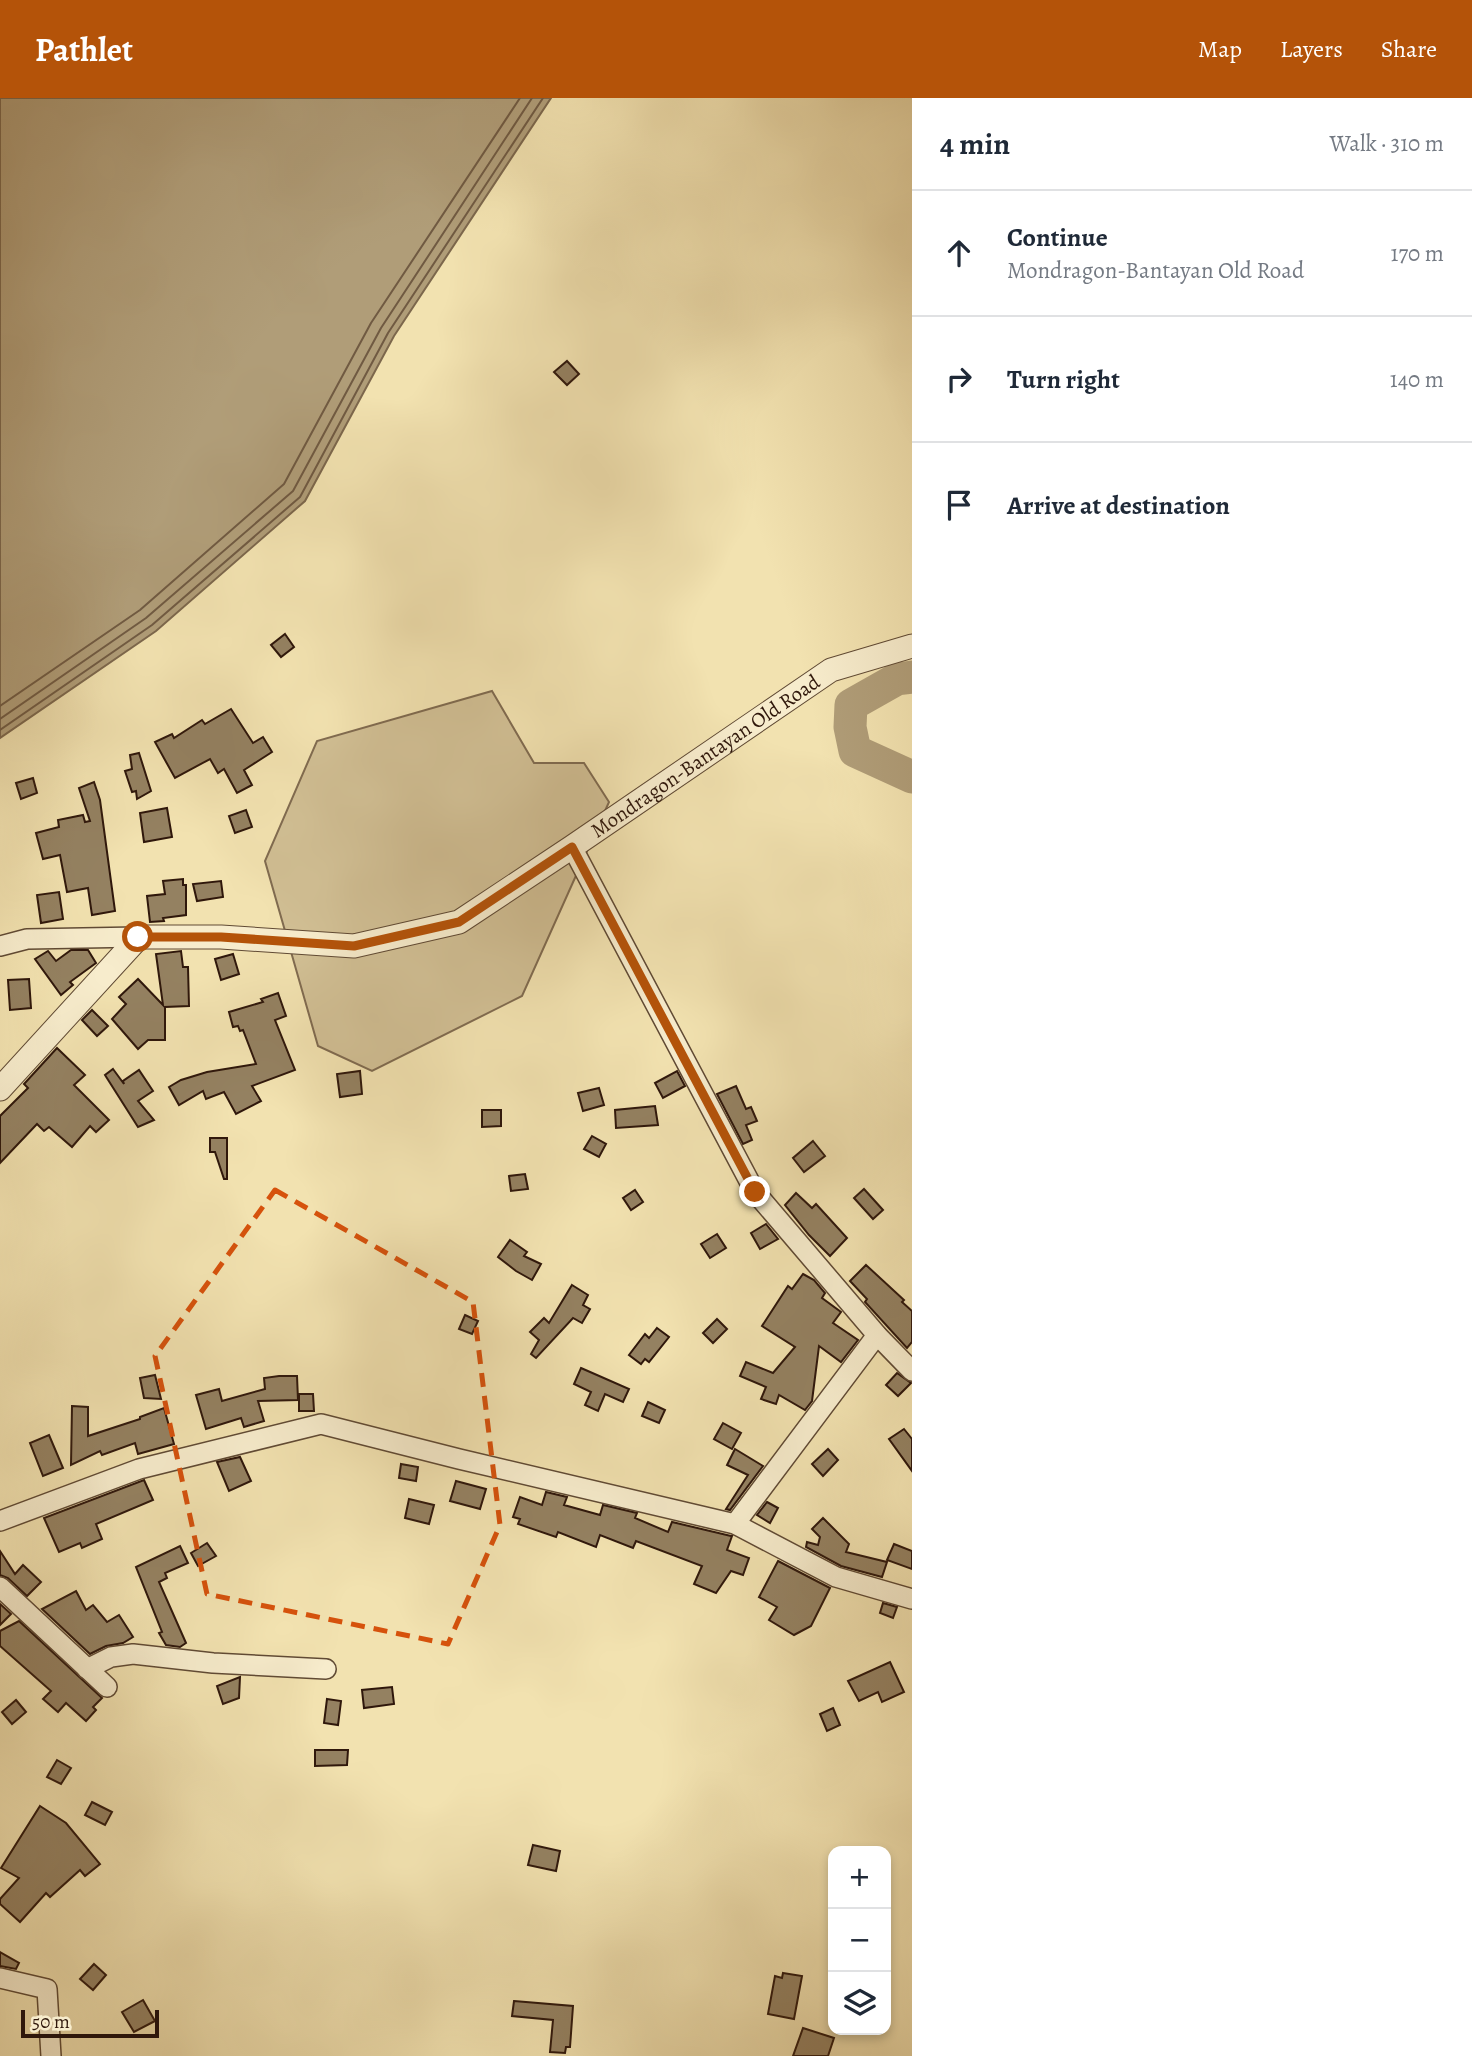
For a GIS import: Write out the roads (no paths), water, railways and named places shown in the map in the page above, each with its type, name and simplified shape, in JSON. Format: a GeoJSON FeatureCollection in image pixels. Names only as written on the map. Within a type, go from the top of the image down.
{"type":"FeatureCollection","features":[{"type":"Feature","properties":{"kind":"street","name":"Mondragon-Bantayan Old Road"},"geometry":{"type":"LineString","coordinates":[[138,937],[221,937],[354,946],[459,922],[831,670],[912,646]]}},
{"type":"Feature","properties":{"kind":"street"},"geometry":{"type":"LineString","coordinates":[[572,847],[755,1192],[877,1335],[912,1371]]}},
{"type":"Feature","properties":{"kind":"street"},"geometry":{"type":"LineString","coordinates":[[0,946],[27,939],[138,937]]}},
{"type":"Feature","properties":{"kind":"street"},"geometry":{"type":"LineString","coordinates":[[0,1089],[138,937]]}},
{"type":"Feature","properties":{"kind":"street"},"geometry":{"type":"LineString","coordinates":[[735,1524],[877,1335]]}},
{"type":"Feature","properties":{"kind":"street"},"geometry":{"type":"LineString","coordinates":[[0,1521],[139,1469],[321,1424],[735,1524],[836,1577],[912,1599]]}},
{"type":"Feature","properties":{"kind":"street"},"geometry":{"type":"LineString","coordinates":[[0,1587],[107,1687]]}},
{"type":"Feature","properties":{"kind":"street"},"geometry":{"type":"LineString","coordinates":[[87,1669],[111,1657],[132,1654],[213,1663],[326,1669]]}},
{"type":"Feature","properties":{"kind":"street"},"geometry":{"type":"LineString","coordinates":[[0,1978],[47,1989],[51,2056]]}},
{"type":"Feature","properties":{"kind":"water"},"geometry":{"type":"Polygon","coordinates":[[[0,98],[551,98],[394,336],[305,501],[156,631],[0,738],[0,98]]]}},
{"type":"Feature","properties":{"kind":"waterway"},"geometry":{"type":"LineString","coordinates":[[912,677],[897,679],[851,705],[850,727],[855,751],[912,777]]}}]}
